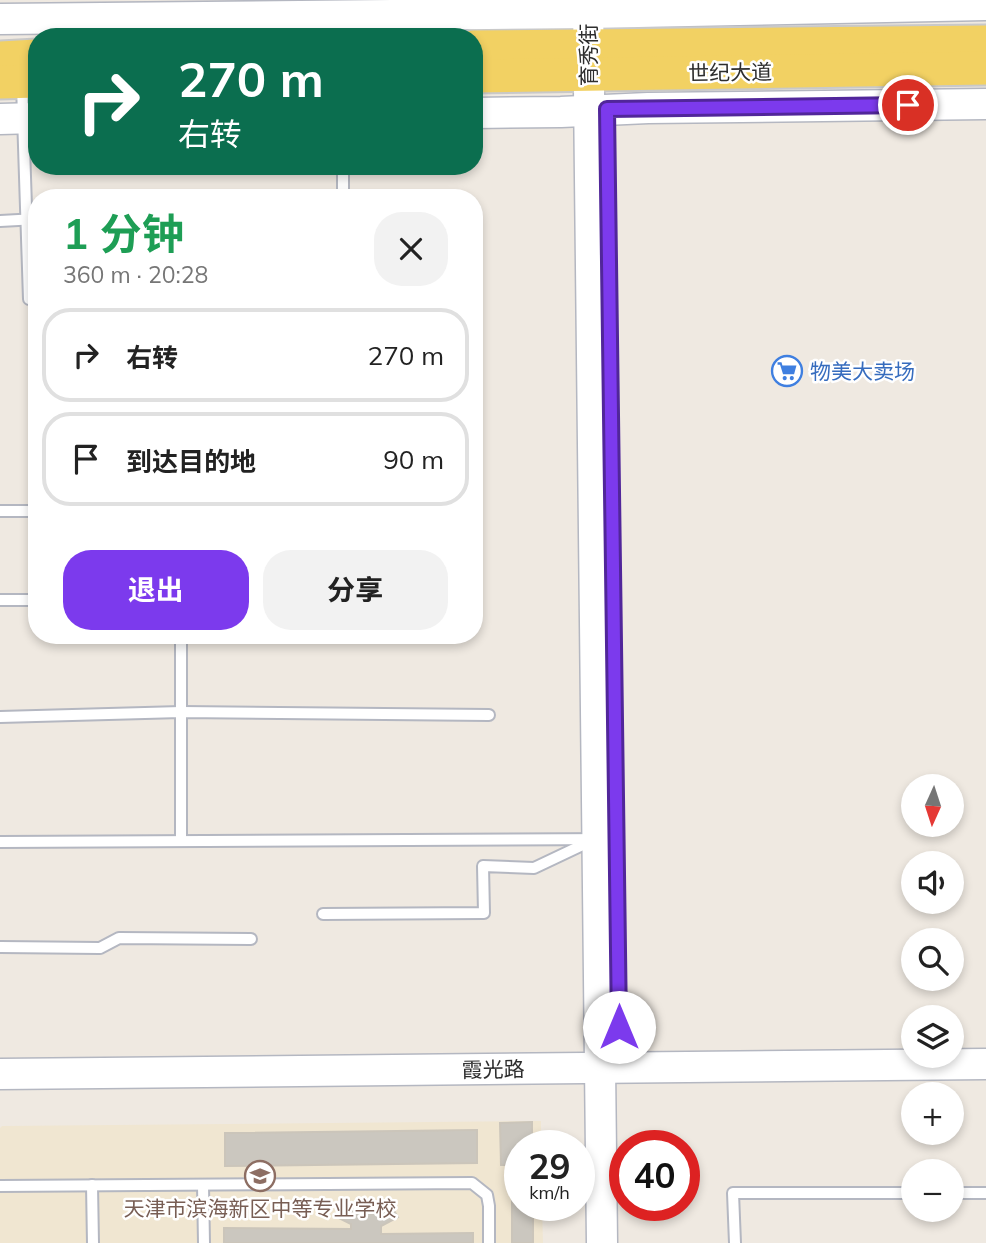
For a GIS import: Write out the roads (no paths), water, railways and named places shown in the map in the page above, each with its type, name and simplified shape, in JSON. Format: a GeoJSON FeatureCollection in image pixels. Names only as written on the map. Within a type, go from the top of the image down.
{"type":"FeatureCollection","features":[{"type":"Feature","properties":{"kind":"main road","name":"世纪大道"},"geometry":{"type":"LineString","coordinates":[[483,46],[597,33],[986,42]]}},
{"type":"Feature","properties":{"kind":"main road","name":"世纪大道"},"geometry":{"type":"LineString","coordinates":[[483,73],[597,33],[986,68]]}},
{"type":"Feature","properties":{"kind":"main road"},"geometry":{"type":"LineString","coordinates":[[0,58],[24,75]]}},
{"type":"Feature","properties":{"kind":"street"},"geometry":{"type":"LineString","coordinates":[[483,30],[597,33],[986,5]]}},
{"type":"Feature","properties":{"kind":"street"},"geometry":{"type":"LineString","coordinates":[[0,19],[384,28]]}},
{"type":"Feature","properties":{"kind":"street","name":"育秀街"},"geometry":{"type":"LineString","coordinates":[[597,33],[610,1061],[619,1243]]}},
{"type":"Feature","properties":{"kind":"street"},"geometry":{"type":"LineString","coordinates":[[483,113],[986,104]]}},
{"type":"Feature","properties":{"kind":"street"},"geometry":{"type":"LineString","coordinates":[[964,1049],[986,1049]]}},
{"type":"Feature","properties":{"kind":"street","name":"霞光路"},"geometry":{"type":"LineString","coordinates":[[0,1074],[610,1061],[901,1050]]}},
{"type":"Feature","properties":{"kind":"street","name":"霞光路"},"geometry":{"type":"LineString","coordinates":[[0,1059],[986,1064]]}},
{"type":"Feature","properties":{"kind":"street","name":"育秀街"},"geometry":{"type":"LineString","coordinates":[[602,1243],[610,1061]]}},
{"type":"Feature","properties":{"kind":"lane"},"geometry":{"type":"LineString","coordinates":[[24,75],[20,118],[28,189]]}},
{"type":"Feature","properties":{"kind":"lane"},"geometry":{"type":"LineString","coordinates":[[0,221],[28,219]]}},
{"type":"Feature","properties":{"kind":"lane"},"geometry":{"type":"LineString","coordinates":[[0,511],[28,511]]}},
{"type":"Feature","properties":{"kind":"lane"},"geometry":{"type":"LineString","coordinates":[[0,600],[28,600]]}},
{"type":"Feature","properties":{"kind":"lane"},"geometry":{"type":"LineString","coordinates":[[181,644],[181,841]]}},
{"type":"Feature","properties":{"kind":"lane"},"geometry":{"type":"LineString","coordinates":[[0,717],[181,712],[489,715]]}},
{"type":"Feature","properties":{"kind":"lane"},"geometry":{"type":"LineString","coordinates":[[0,842],[607,839]]}},
{"type":"Feature","properties":{"kind":"lane"},"geometry":{"type":"LineString","coordinates":[[323,915],[484,913],[483,866],[534,867],[607,839]]}},
{"type":"Feature","properties":{"kind":"lane"},"geometry":{"type":"LineString","coordinates":[[0,947],[100,948],[119,938],[251,939]]}},
{"type":"Feature","properties":{"kind":"lane"},"geometry":{"type":"LineString","coordinates":[[0,1185],[472,1183],[487,1195],[489,1243]]}},
{"type":"Feature","properties":{"kind":"lane"},"geometry":{"type":"LineString","coordinates":[[92,1185],[93,1243]]}},
{"type":"Feature","properties":{"kind":"lane"},"geometry":{"type":"LineString","coordinates":[[203,1185],[204,1243]]}},
{"type":"Feature","properties":{"kind":"lane"},"geometry":{"type":"LineString","coordinates":[[735,1243],[733,1193],[901,1193]]}},
{"type":"Feature","properties":{"kind":"lane"},"geometry":{"type":"LineString","coordinates":[[964,1193],[986,1193]]}},
{"type":"Feature","properties":{"kind":"place","name":"物美大卖场"},"geometry":{"type":"Point","coordinates":[787,371]}},
{"type":"Feature","properties":{"kind":"place","name":"天津市滨海新区中等专业学校"},"geometry":{"type":"Point","coordinates":[260,1176]}}]}
